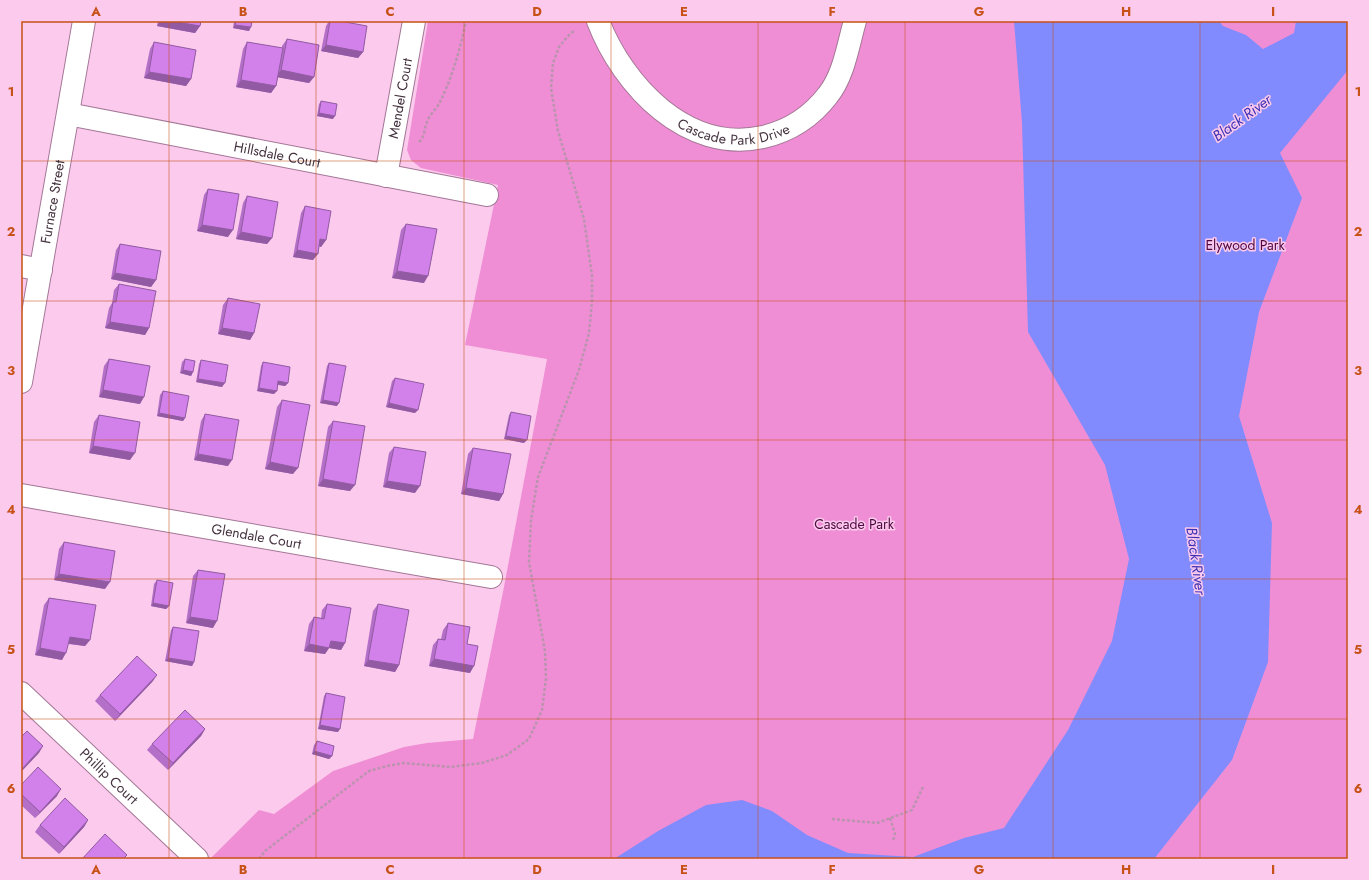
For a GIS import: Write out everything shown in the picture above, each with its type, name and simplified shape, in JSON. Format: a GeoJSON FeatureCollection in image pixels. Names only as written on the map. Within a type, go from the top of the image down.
{"type":"FeatureCollection","features":[{"type":"Feature","properties":{"kind":"street","name":"Furnace Street"},"geometry":{"type":"LineString","coordinates":[[21,382],[31,268],[68,114],[84,21]]}},
{"type":"Feature","properties":{"kind":"street","name":"Mendel Court"},"geometry":{"type":"LineString","coordinates":[[386,176],[414,21]]}},
{"type":"Feature","properties":{"kind":"street","name":"Cascade Park Drive"},"geometry":{"type":"LineString","coordinates":[[598,21],[618,62],[630,78],[660,108],[677,122],[690,129],[714,137],[738,140],[750,140],[781,132],[818,107],[835,84],[855,21]]}},
{"type":"Feature","properties":{"kind":"street","name":"Hillsdale Court"},"geometry":{"type":"LineString","coordinates":[[68,114],[487,195]]}},
{"type":"Feature","properties":{"kind":"street","name":"Glendale Court"},"geometry":{"type":"LineString","coordinates":[[21,495],[491,577]]}},
{"type":"Feature","properties":{"kind":"street","name":"Phillip Court"},"geometry":{"type":"LineString","coordinates":[[21,694],[197,859]]}},
{"type":"Feature","properties":{"kind":"path"},"geometry":{"type":"LineString","coordinates":[[393,138],[416,143],[422,140],[426,122],[438,105],[458,57],[466,21]]}},
{"type":"Feature","properties":{"kind":"path"},"geometry":{"type":"LineString","coordinates":[[259,859],[265,850],[369,771],[404,763],[450,766],[482,763],[506,755],[528,739],[542,710],[546,679],[545,651],[529,562],[531,520],[538,477],[579,370],[589,333],[592,301],[592,276],[584,219],[558,131],[550,88],[553,63],[559,47],[577,28]]}},
{"type":"Feature","properties":{"kind":"path"},"geometry":{"type":"LineString","coordinates":[[832,818],[877,823],[912,810],[923,787]]}},
{"type":"Feature","properties":{"kind":"path"},"geometry":{"type":"LineString","coordinates":[[890,818],[895,834],[894,841]]}},
{"type":"Feature","properties":{"kind":"green space","name":"Cascade Park"},"geometry":{"type":"Polygon","coordinates":[[[428,21],[1348,21],[1348,859],[210,859],[259,810],[274,814],[333,771],[404,747],[427,743],[473,739],[503,592],[547,359],[465,345],[498,185],[421,168],[411,160],[407,150],[428,21]]]}},
{"type":"Feature","properties":{"kind":"water","name":"Black River"},"geometry":{"type":"Polygon","coordinates":[[[1014,21],[1219,21],[1223,26],[1246,35],[1263,49],[1294,33],[1296,21],[1348,21],[1348,70],[1280,153],[1302,198],[1259,312],[1239,416],[1272,523],[1268,662],[1232,760],[1154,859],[614,859],[658,831],[706,805],[742,800],[772,811],[807,835],[848,853],[913,857],[964,838],[1004,828],[1068,730],[1112,641],[1129,559],[1105,465],[1028,332],[1022,123],[1014,21]]]}},
{"type":"Feature","properties":{"kind":"building"},"geometry":{"type":"Polygon","coordinates":[[[171,21],[201,21],[200,26],[171,21]]]}},
{"type":"Feature","properties":{"kind":"building"},"geometry":{"type":"Polygon","coordinates":[[[236,21],[252,21],[251,27],[235,25],[236,21]]]}},
{"type":"Feature","properties":{"kind":"building"},"geometry":{"type":"Polygon","coordinates":[[[330,21],[340,21],[367,26],[363,52],[326,45],[330,21]]]}},
{"type":"Feature","properties":{"kind":"building"},"geometry":{"type":"Polygon","coordinates":[[[287,39],[319,45],[314,77],[281,70],[287,39]]]}},
{"type":"Feature","properties":{"kind":"building"},"geometry":{"type":"Polygon","coordinates":[[[154,42],[196,50],[191,79],[149,72],[154,42]]]}},
{"type":"Feature","properties":{"kind":"building"},"geometry":{"type":"Polygon","coordinates":[[[247,42],[283,48],[276,86],[241,80],[247,42]]]}},
{"type":"Feature","properties":{"kind":"building"},"geometry":{"type":"Polygon","coordinates":[[[321,101],[337,104],[335,116],[319,113],[321,101]]]}},
{"type":"Feature","properties":{"kind":"building"},"geometry":{"type":"Polygon","coordinates":[[[208,189],[239,194],[233,230],[202,225],[208,189]]]}},
{"type":"Feature","properties":{"kind":"building"},"geometry":{"type":"Polygon","coordinates":[[[247,196],[278,202],[272,238],[241,232],[247,196]]]}},
{"type":"Feature","properties":{"kind":"building"},"geometry":{"type":"Polygon","coordinates":[[[305,206],[331,211],[326,240],[320,239],[318,254],[297,250],[305,206]]]}},
{"type":"Feature","properties":{"kind":"building"},"geometry":{"type":"Polygon","coordinates":[[[406,224],[437,229],[428,276],[397,271],[406,224]]]}},
{"type":"Feature","properties":{"kind":"building"},"geometry":{"type":"Polygon","coordinates":[[[120,244],[161,251],[156,280],[115,273],[120,244]]]}},
{"type":"Feature","properties":{"kind":"building"},"geometry":{"type":"Polygon","coordinates":[[[119,284],[156,291],[149,328],[110,322],[113,302],[116,302],[119,284]]]}},
{"type":"Feature","properties":{"kind":"building"},"geometry":{"type":"Polygon","coordinates":[[[228,298],[260,304],[254,333],[222,328],[228,298]]]}},
{"type":"Feature","properties":{"kind":"building"},"geometry":{"type":"Polygon","coordinates":[[[109,359],[150,366],[144,397],[103,390],[109,359]]]}},
{"type":"Feature","properties":{"kind":"building"},"geometry":{"type":"Polygon","coordinates":[[[185,359],[195,361],[193,372],[183,370],[185,359]]]}},
{"type":"Feature","properties":{"kind":"building"},"geometry":{"type":"Polygon","coordinates":[[[201,360],[228,365],[225,383],[198,379],[201,360]]]}},
{"type":"Feature","properties":{"kind":"building"},"geometry":{"type":"Polygon","coordinates":[[[263,362],[290,367],[288,383],[278,381],[277,391],[259,388],[263,362]]]}},
{"type":"Feature","properties":{"kind":"building"},"geometry":{"type":"Polygon","coordinates":[[[329,363],[346,366],[339,403],[323,400],[329,363]]]}},
{"type":"Feature","properties":{"kind":"building"},"geometry":{"type":"Polygon","coordinates":[[[395,378],[424,384],[418,410],[389,403],[395,378]]]}},
{"type":"Feature","properties":{"kind":"building"},"geometry":{"type":"Polygon","coordinates":[[[163,391],[189,396],[185,418],[159,413],[163,391]]]}},
{"type":"Feature","properties":{"kind":"building"},"geometry":{"type":"Polygon","coordinates":[[[282,400],[310,405],[298,468],[270,462],[282,400]]]}},
{"type":"Feature","properties":{"kind":"building"},"geometry":{"type":"Polygon","coordinates":[[[511,412],[531,416],[527,440],[506,436],[511,412]]]}},
{"type":"Feature","properties":{"kind":"building"},"geometry":{"type":"Polygon","coordinates":[[[205,414],[239,420],[232,460],[198,454],[205,414]]]}},
{"type":"Feature","properties":{"kind":"building"},"geometry":{"type":"Polygon","coordinates":[[[99,415],[140,422],[135,453],[93,446],[99,415]]]}},
{"type":"Feature","properties":{"kind":"building"},"geometry":{"type":"Polygon","coordinates":[[[333,421],[365,426],[355,485],[323,479],[333,421]]]}},
{"type":"Feature","properties":{"kind":"building"},"geometry":{"type":"Polygon","coordinates":[[[394,447],[426,452],[420,486],[387,481],[394,447]]]}},
{"type":"Feature","properties":{"kind":"building"},"geometry":{"type":"Polygon","coordinates":[[[473,448],[511,454],[503,494],[466,488],[473,448]]]}},
{"type":"Feature","properties":{"kind":"building"},"geometry":{"type":"Polygon","coordinates":[[[64,542],[115,551],[110,582],[59,574],[64,542]]]}},
{"type":"Feature","properties":{"kind":"building"},"geometry":{"type":"Polygon","coordinates":[[[198,570],[225,574],[217,621],[190,617],[198,570]]]}},
{"type":"Feature","properties":{"kind":"building"},"geometry":{"type":"Polygon","coordinates":[[[157,580],[173,583],[169,606],[153,603],[157,580]]]}},
{"type":"Feature","properties":{"kind":"building"},"geometry":{"type":"Polygon","coordinates":[[[49,598],[96,605],[90,640],[70,637],[66,653],[40,648],[49,598]]]}},
{"type":"Feature","properties":{"kind":"building"},"geometry":{"type":"Polygon","coordinates":[[[327,604],[351,608],[345,643],[331,641],[329,648],[309,644],[314,617],[324,619],[327,604]]]}},
{"type":"Feature","properties":{"kind":"building"},"geometry":{"type":"Polygon","coordinates":[[[378,604],[409,610],[399,665],[368,660],[378,604]]]}},
{"type":"Feature","properties":{"kind":"building"},"geometry":{"type":"Polygon","coordinates":[[[448,623],[470,627],[467,644],[478,646],[474,666],[434,659],[438,639],[445,640],[448,623]]]}},
{"type":"Feature","properties":{"kind":"building"},"geometry":{"type":"Polygon","coordinates":[[[173,627],[199,631],[194,662],[168,658],[173,627]]]}},
{"type":"Feature","properties":{"kind":"building"},"geometry":{"type":"Polygon","coordinates":[[[137,656],[157,675],[120,714],[100,695],[137,656]]]}},
{"type":"Feature","properties":{"kind":"building"},"geometry":{"type":"Polygon","coordinates":[[[326,693],[345,697],[340,729],[320,725],[326,693]]]}},
{"type":"Feature","properties":{"kind":"building"},"geometry":{"type":"Polygon","coordinates":[[[185,710],[205,729],[173,763],[152,744],[185,710]]]}},
{"type":"Feature","properties":{"kind":"building"},"geometry":{"type":"Polygon","coordinates":[[[27,731],[43,746],[21,770],[21,737],[27,731]]]}},
{"type":"Feature","properties":{"kind":"building"},"geometry":{"type":"Polygon","coordinates":[[[317,741],[334,746],[332,756],[314,751],[317,741]]]}},
{"type":"Feature","properties":{"kind":"building"},"geometry":{"type":"Polygon","coordinates":[[[38,767],[61,789],[40,812],[21,794],[21,785],[38,767]]]}},
{"type":"Feature","properties":{"kind":"building"},"geometry":{"type":"Polygon","coordinates":[[[65,798],[88,820],[64,847],[40,825],[65,798]]]}},
{"type":"Feature","properties":{"kind":"building"},"geometry":{"type":"Polygon","coordinates":[[[105,834],[127,855],[123,859],[82,859],[105,834]]]}},
{"type":"Feature","properties":{"kind":"park label","name":"Elywood Park"},"geometry":{"type":"Point","coordinates":[1245,245]}}]}
